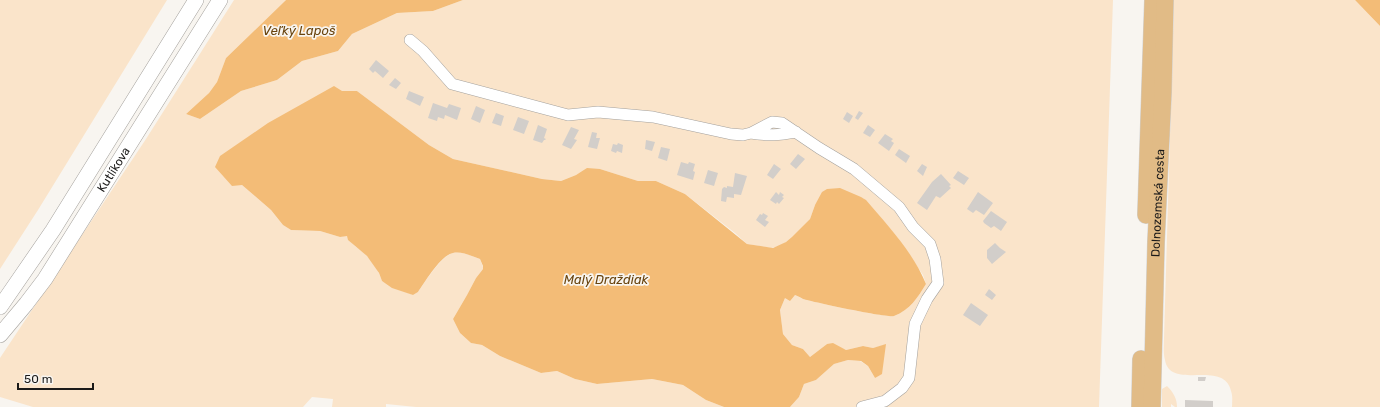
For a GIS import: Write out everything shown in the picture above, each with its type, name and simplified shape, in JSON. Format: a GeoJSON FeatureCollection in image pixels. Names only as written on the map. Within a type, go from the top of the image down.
{"type":"FeatureCollection","features":[{"type":"Feature","properties":{"kind":"main road","name":"Kutlíkova"},"geometry":{"type":"LineString","coordinates":[[0,307],[53,230],[196,0]]}},
{"type":"Feature","properties":{"kind":"main road","name":"Kutlíkova"},"geometry":{"type":"LineString","coordinates":[[0,335],[45,279],[220,0]]}},
{"type":"Feature","properties":{"kind":"main road","name":"Dolnozemská cesta"},"geometry":{"type":"LineString","coordinates":[[1140,407],[1153,0]]}},
{"type":"Feature","properties":{"kind":"main road","name":"Dolnozemská cesta"},"geometry":{"type":"LineString","coordinates":[[1152,407],[1156,242],[1163,92],[1165,0]]}},
{"type":"Feature","properties":{"kind":"street"},"geometry":{"type":"LineString","coordinates":[[410,40],[452,84],[568,115],[598,112],[653,116],[731,134],[751,133],[772,122],[782,123],[854,169],[899,207],[913,227],[930,244],[935,259],[938,283],[927,299],[915,324],[909,378],[902,388],[885,401],[862,407]]}},
{"type":"Feature","properties":{"kind":"shaded area"},"geometry":{"type":"Polygon","coordinates":[[[0,0],[167,0],[0,269],[0,0]]]}},
{"type":"Feature","properties":{"kind":"shaded area"},"geometry":{"type":"Polygon","coordinates":[[[234,0],[286,0],[226,58],[217,82],[209,93],[186,114],[200,119],[241,91],[277,80],[302,61],[338,51],[352,34],[397,13],[433,11],[463,0],[1113,0],[1099,407],[790,407],[799,397],[804,384],[816,380],[834,364],[848,360],[860,361],[868,366],[875,378],[885,345],[873,348],[863,346],[846,350],[827,344],[810,357],[803,349],[792,345],[783,334],[780,310],[785,298],[795,295],[803,299],[834,306],[878,315],[894,316],[909,307],[926,284],[923,275],[897,237],[863,198],[815,205],[810,219],[792,238],[780,246],[771,248],[747,244],[685,194],[656,181],[638,181],[600,169],[587,169],[561,181],[542,179],[453,159],[429,145],[357,91],[342,91],[242,185],[271,210],[283,225],[291,230],[320,231],[340,237],[347,235],[351,242],[365,253],[372,262],[382,281],[413,295],[418,292],[434,270],[449,255],[459,253],[480,259],[483,269],[476,278],[453,319],[460,333],[471,343],[482,345],[500,356],[541,373],[557,371],[575,379],[597,384],[652,379],[683,385],[706,400],[724,407],[416,407],[386,404],[386,407],[332,407],[333,399],[312,397],[303,407],[33,407],[0,397],[0,358],[146,139],[234,0]]]}},
{"type":"Feature","properties":{"kind":"shaded area"},"geometry":{"type":"Polygon","coordinates":[[[1174,0],[1355,0],[1380,26],[1380,407],[1232,407],[1232,393],[1226,382],[1218,377],[1208,375],[1186,375],[1176,373],[1169,369],[1165,360],[1164,349],[1174,0]]]}},
{"type":"Feature","properties":{"kind":"shaded area"},"geometry":{"type":"Polygon","coordinates":[[[1167,386],[1174,395],[1177,407],[1171,404],[1171,407],[1162,407],[1162,389],[1167,386]]]}},
{"type":"Feature","properties":{"kind":"water","name":"Veľký Lapoš"},"geometry":{"type":"Polygon","coordinates":[[[286,0],[463,0],[433,11],[397,13],[352,34],[338,51],[302,61],[277,80],[241,91],[200,119],[186,114],[209,93],[217,82],[226,58],[286,0]]]}},
{"type":"Feature","properties":{"kind":"water"},"geometry":{"type":"Polygon","coordinates":[[[1355,0],[1380,0],[1380,26],[1355,0]]]}},
{"type":"Feature","properties":{"kind":"water","name":"Malý Draždiak"},"geometry":{"type":"Polygon","coordinates":[[[334,86],[342,91],[357,91],[429,145],[453,159],[542,179],[561,181],[576,175],[587,168],[600,169],[638,181],[656,181],[685,194],[747,244],[773,248],[786,242],[810,219],[822,192],[827,189],[840,188],[866,200],[907,250],[921,272],[926,284],[909,307],[894,316],[878,315],[834,306],[803,299],[795,295],[790,301],[785,298],[780,310],[783,334],[792,345],[803,349],[810,357],[827,344],[833,343],[846,350],[863,346],[873,348],[886,344],[882,374],[875,378],[868,366],[861,361],[848,360],[834,364],[816,380],[804,384],[799,397],[790,407],[724,407],[706,400],[683,385],[652,379],[597,384],[575,379],[557,371],[541,373],[500,356],[482,345],[471,343],[460,333],[453,319],[476,278],[483,269],[480,259],[463,253],[453,253],[448,255],[438,264],[418,292],[413,295],[392,288],[382,281],[379,273],[367,256],[348,240],[347,236],[340,237],[320,231],[291,230],[283,225],[271,210],[242,185],[232,186],[215,167],[220,156],[268,123],[334,86]]]}},
{"type":"Feature","properties":{"kind":"building"},"geometry":{"type":"Polygon","coordinates":[[[376,60],[389,71],[383,78],[375,71],[373,73],[369,69],[376,60]]]}},
{"type":"Feature","properties":{"kind":"building"},"geometry":{"type":"Polygon","coordinates":[[[395,78],[401,83],[396,89],[389,85],[395,78]]]}},
{"type":"Feature","properties":{"kind":"building"},"geometry":{"type":"Polygon","coordinates":[[[409,91],[424,97],[420,106],[406,99],[409,91]]]}},
{"type":"Feature","properties":{"kind":"building"},"geometry":{"type":"Polygon","coordinates":[[[433,103],[447,108],[449,104],[461,108],[457,120],[445,115],[444,119],[438,117],[437,121],[428,118],[433,103]]]}},
{"type":"Feature","properties":{"kind":"building"},"geometry":{"type":"Polygon","coordinates":[[[476,106],[485,110],[480,123],[471,119],[476,106]]]}},
{"type":"Feature","properties":{"kind":"building"},"geometry":{"type":"Polygon","coordinates":[[[859,111],[863,113],[858,120],[855,118],[859,111]]]}},
{"type":"Feature","properties":{"kind":"building"},"geometry":{"type":"Polygon","coordinates":[[[847,112],[853,116],[849,123],[843,119],[847,112]]]}},
{"type":"Feature","properties":{"kind":"building"},"geometry":{"type":"Polygon","coordinates":[[[496,113],[504,116],[501,126],[492,123],[496,113]]]}},
{"type":"Feature","properties":{"kind":"building"},"geometry":{"type":"Polygon","coordinates":[[[518,117],[529,121],[524,134],[513,130],[518,117]]]}},
{"type":"Feature","properties":{"kind":"building"},"geometry":{"type":"Polygon","coordinates":[[[538,125],[547,129],[544,138],[546,139],[542,143],[533,140],[538,125]]]}},
{"type":"Feature","properties":{"kind":"building"},"geometry":{"type":"Polygon","coordinates":[[[868,125],[875,130],[870,137],[863,133],[868,125]]]}},
{"type":"Feature","properties":{"kind":"building"},"geometry":{"type":"Polygon","coordinates":[[[571,127],[579,130],[574,139],[577,140],[571,149],[562,145],[571,127]]]}},
{"type":"Feature","properties":{"kind":"building"},"geometry":{"type":"Polygon","coordinates":[[[592,132],[597,133],[596,138],[600,138],[597,149],[588,147],[592,132]]]}},
{"type":"Feature","properties":{"kind":"building"},"geometry":{"type":"Polygon","coordinates":[[[885,134],[893,139],[891,141],[894,143],[889,151],[878,143],[885,134]]]}},
{"type":"Feature","properties":{"kind":"building"},"geometry":{"type":"Polygon","coordinates":[[[646,140],[655,142],[652,151],[645,149],[646,140]]]}},
{"type":"Feature","properties":{"kind":"building"},"geometry":{"type":"Polygon","coordinates":[[[618,143],[623,145],[622,153],[611,151],[613,144],[617,145],[618,143]]]}},
{"type":"Feature","properties":{"kind":"building"},"geometry":{"type":"Polygon","coordinates":[[[661,147],[670,149],[667,161],[658,158],[661,147]]]}},
{"type":"Feature","properties":{"kind":"building"},"geometry":{"type":"Polygon","coordinates":[[[899,149],[910,156],[906,163],[895,155],[899,149]]]}},
{"type":"Feature","properties":{"kind":"building"},"geometry":{"type":"Polygon","coordinates":[[[798,154],[805,159],[796,169],[790,164],[798,154]]]}},
{"type":"Feature","properties":{"kind":"building"},"geometry":{"type":"Polygon","coordinates":[[[681,162],[695,164],[693,180],[677,175],[681,162]]]}},
{"type":"Feature","properties":{"kind":"building"},"geometry":{"type":"Polygon","coordinates":[[[774,164],[781,169],[773,179],[767,175],[774,164]]]}},
{"type":"Feature","properties":{"kind":"building"},"geometry":{"type":"Polygon","coordinates":[[[922,164],[927,167],[923,176],[917,171],[922,164]]]}},
{"type":"Feature","properties":{"kind":"building"},"geometry":{"type":"Polygon","coordinates":[[[708,170],[718,173],[714,186],[704,183],[708,170]]]}},
{"type":"Feature","properties":{"kind":"building"},"geometry":{"type":"Polygon","coordinates":[[[958,171],[969,178],[964,185],[953,178],[958,171]]]}},
{"type":"Feature","properties":{"kind":"building"},"geometry":{"type":"Polygon","coordinates":[[[735,173],[747,176],[741,195],[734,194],[734,198],[727,197],[726,202],[721,201],[722,189],[724,187],[727,188],[727,186],[733,187],[735,173]]]}},
{"type":"Feature","properties":{"kind":"building"},"geometry":{"type":"Polygon","coordinates":[[[941,174],[951,185],[949,186],[951,188],[940,198],[936,196],[927,210],[917,203],[932,182],[941,174]]]}},
{"type":"Feature","properties":{"kind":"building"},"geometry":{"type":"Polygon","coordinates":[[[776,192],[779,195],[780,192],[784,195],[782,197],[784,198],[779,204],[777,202],[776,204],[770,200],[776,192]]]}},
{"type":"Feature","properties":{"kind":"building"},"geometry":{"type":"Polygon","coordinates":[[[978,192],[993,203],[984,215],[976,210],[973,213],[967,209],[978,192]]]}},
{"type":"Feature","properties":{"kind":"building"},"geometry":{"type":"Polygon","coordinates":[[[991,211],[1007,222],[1001,231],[994,226],[991,228],[983,221],[991,211]]]}},
{"type":"Feature","properties":{"kind":"building"},"geometry":{"type":"Polygon","coordinates":[[[763,213],[768,216],[765,220],[769,222],[765,227],[756,220],[760,214],[762,215],[763,213]]]}},
{"type":"Feature","properties":{"kind":"building"},"geometry":{"type":"Polygon","coordinates":[[[995,243],[1006,252],[992,264],[987,258],[987,250],[995,243]]]}},
{"type":"Feature","properties":{"kind":"building"},"geometry":{"type":"Polygon","coordinates":[[[989,289],[996,295],[992,300],[985,295],[989,289]]]}},
{"type":"Feature","properties":{"kind":"building"},"geometry":{"type":"Polygon","coordinates":[[[971,303],[988,315],[980,326],[963,315],[971,303]]]}},
{"type":"Feature","properties":{"kind":"building"},"geometry":{"type":"Polygon","coordinates":[[[1198,377],[1206,377],[1205,381],[1198,381],[1198,377]]]}},
{"type":"Feature","properties":{"kind":"building"},"geometry":{"type":"Polygon","coordinates":[[[1185,400],[1213,401],[1213,407],[1185,407],[1185,400]]]}}]}
